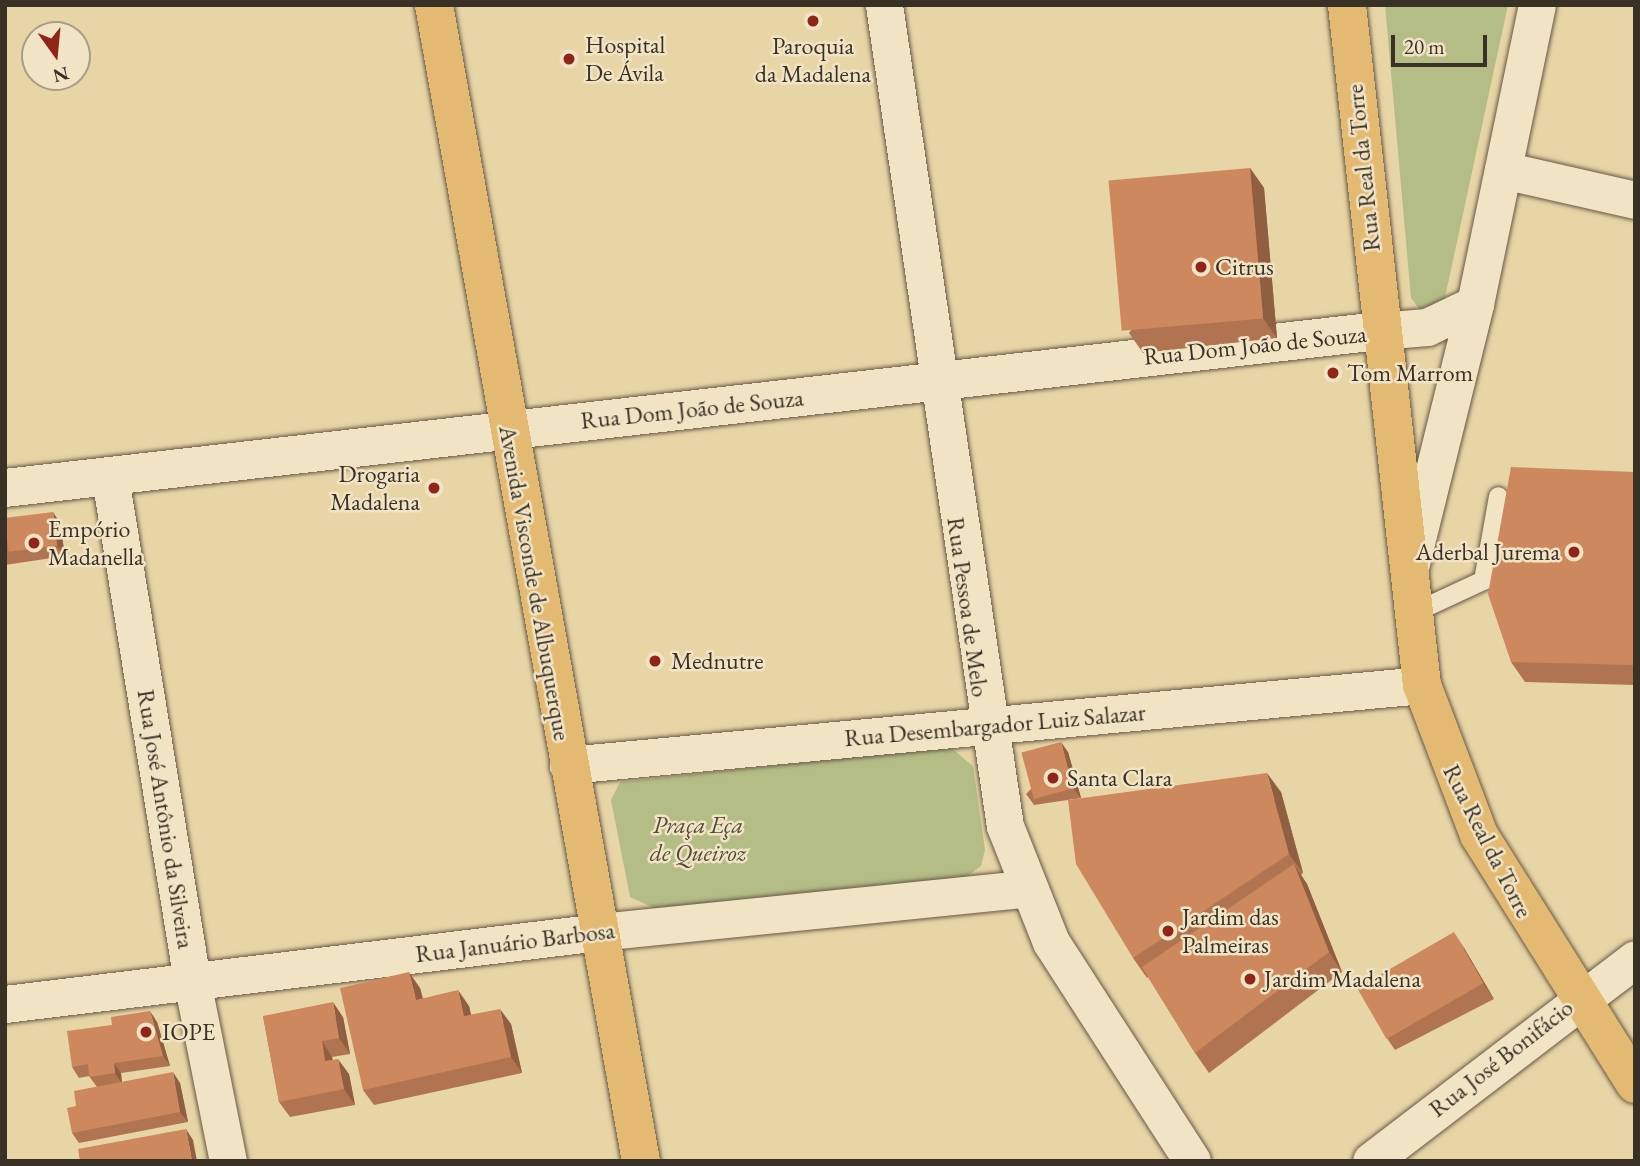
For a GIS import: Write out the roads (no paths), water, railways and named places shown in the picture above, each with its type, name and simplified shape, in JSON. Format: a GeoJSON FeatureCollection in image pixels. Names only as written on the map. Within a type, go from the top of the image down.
{"type":"FeatureCollection","features":[{"type":"Feature","properties":{"kind":"main road","name":"Avenida Visconde de Albuquerque"},"geometry":{"type":"LineString","coordinates":[[434,5],[507,429],[641,1161]]}},
{"type":"Feature","properties":{"kind":"main road","name":"Rua Real da Torre"},"geometry":{"type":"LineString","coordinates":[[1347,5],[1379,331],[1422,685],[1479,835],[1578,997],[1635,1084]]}},
{"type":"Feature","properties":{"kind":"street","name":"Rua Pessoa de Melo"},"geometry":{"type":"LineString","coordinates":[[884,5],[985,725],[1005,826],[1025,889],[1098,1019],[1192,1161]]}},
{"type":"Feature","properties":{"kind":"street","name":"Rua Real da Torre"},"geometry":{"type":"LineString","coordinates":[[1409,571],[1475,304],[1537,5]]}},
{"type":"Feature","properties":{"kind":"street"},"geometry":{"type":"LineString","coordinates":[[1503,170],[1635,200]]}},
{"type":"Feature","properties":{"kind":"street"},"geometry":{"type":"LineString","coordinates":[[1379,331],[1427,327],[1475,304]]}},
{"type":"Feature","properties":{"kind":"street","name":"Rua Dom João de Souza"},"geometry":{"type":"LineString","coordinates":[[5,488],[1379,331]]}},
{"type":"Feature","properties":{"kind":"street","name":"Rua José Antônio da Silveira"},"geometry":{"type":"LineString","coordinates":[[110,477],[192,981],[228,1161]]}},
{"type":"Feature","properties":{"kind":"street","name":"Rua Desembargador Luiz Salazar"},"geometry":{"type":"LineString","coordinates":[[568,765],[1422,685]]}},
{"type":"Feature","properties":{"kind":"street","name":"Rua Januário Barbosa"},"geometry":{"type":"LineString","coordinates":[[5,1004],[599,932],[1025,889]]}},
{"type":"Feature","properties":{"kind":"street","name":"Rua José Bonifácio"},"geometry":{"type":"LineString","coordinates":[[1371,1161],[1578,997],[1635,960]]}},
{"type":"Feature","properties":{"kind":"lane"},"geometry":{"type":"LineString","coordinates":[[1413,612],[1483,580],[1498,496]]}},
{"type":"Feature","properties":{"kind":"place","name":"Paroquia da Madalena"},"geometry":{"type":"Point","coordinates":[813,21]}},
{"type":"Feature","properties":{"kind":"place","name":"Hospital De Ávila"},"geometry":{"type":"Point","coordinates":[569,59]}},
{"type":"Feature","properties":{"kind":"place","name":"Citrus"},"geometry":{"type":"Point","coordinates":[1201,267]}},
{"type":"Feature","properties":{"kind":"place","name":"Tom Marrom"},"geometry":{"type":"Point","coordinates":[1333,373]}},
{"type":"Feature","properties":{"kind":"place","name":"Drogaria Madalena"},"geometry":{"type":"Point","coordinates":[434,488]}},
{"type":"Feature","properties":{"kind":"place","name":"Empório Madanella"},"geometry":{"type":"Point","coordinates":[34,543]}},
{"type":"Feature","properties":{"kind":"place","name":"Aderbal Jurema"},"geometry":{"type":"Point","coordinates":[1574,552]}},
{"type":"Feature","properties":{"kind":"place","name":"Mednutre"},"geometry":{"type":"Point","coordinates":[655,661]}},
{"type":"Feature","properties":{"kind":"place","name":"Santa Clara"},"geometry":{"type":"Point","coordinates":[1053,778]}},
{"type":"Feature","properties":{"kind":"place","name":"Jardim das Palmeiras"},"geometry":{"type":"Point","coordinates":[1168,931]}},
{"type":"Feature","properties":{"kind":"place","name":"Jardim Madalena"},"geometry":{"type":"Point","coordinates":[1250,979]}},
{"type":"Feature","properties":{"kind":"place","name":"IOPE"},"geometry":{"type":"Point","coordinates":[146,1032]}},
{"type":"Feature","properties":{"kind":"park label","name":"Praça Eça de Queiroz"},"geometry":{"type":"Point","coordinates":[698,839]}}]}
